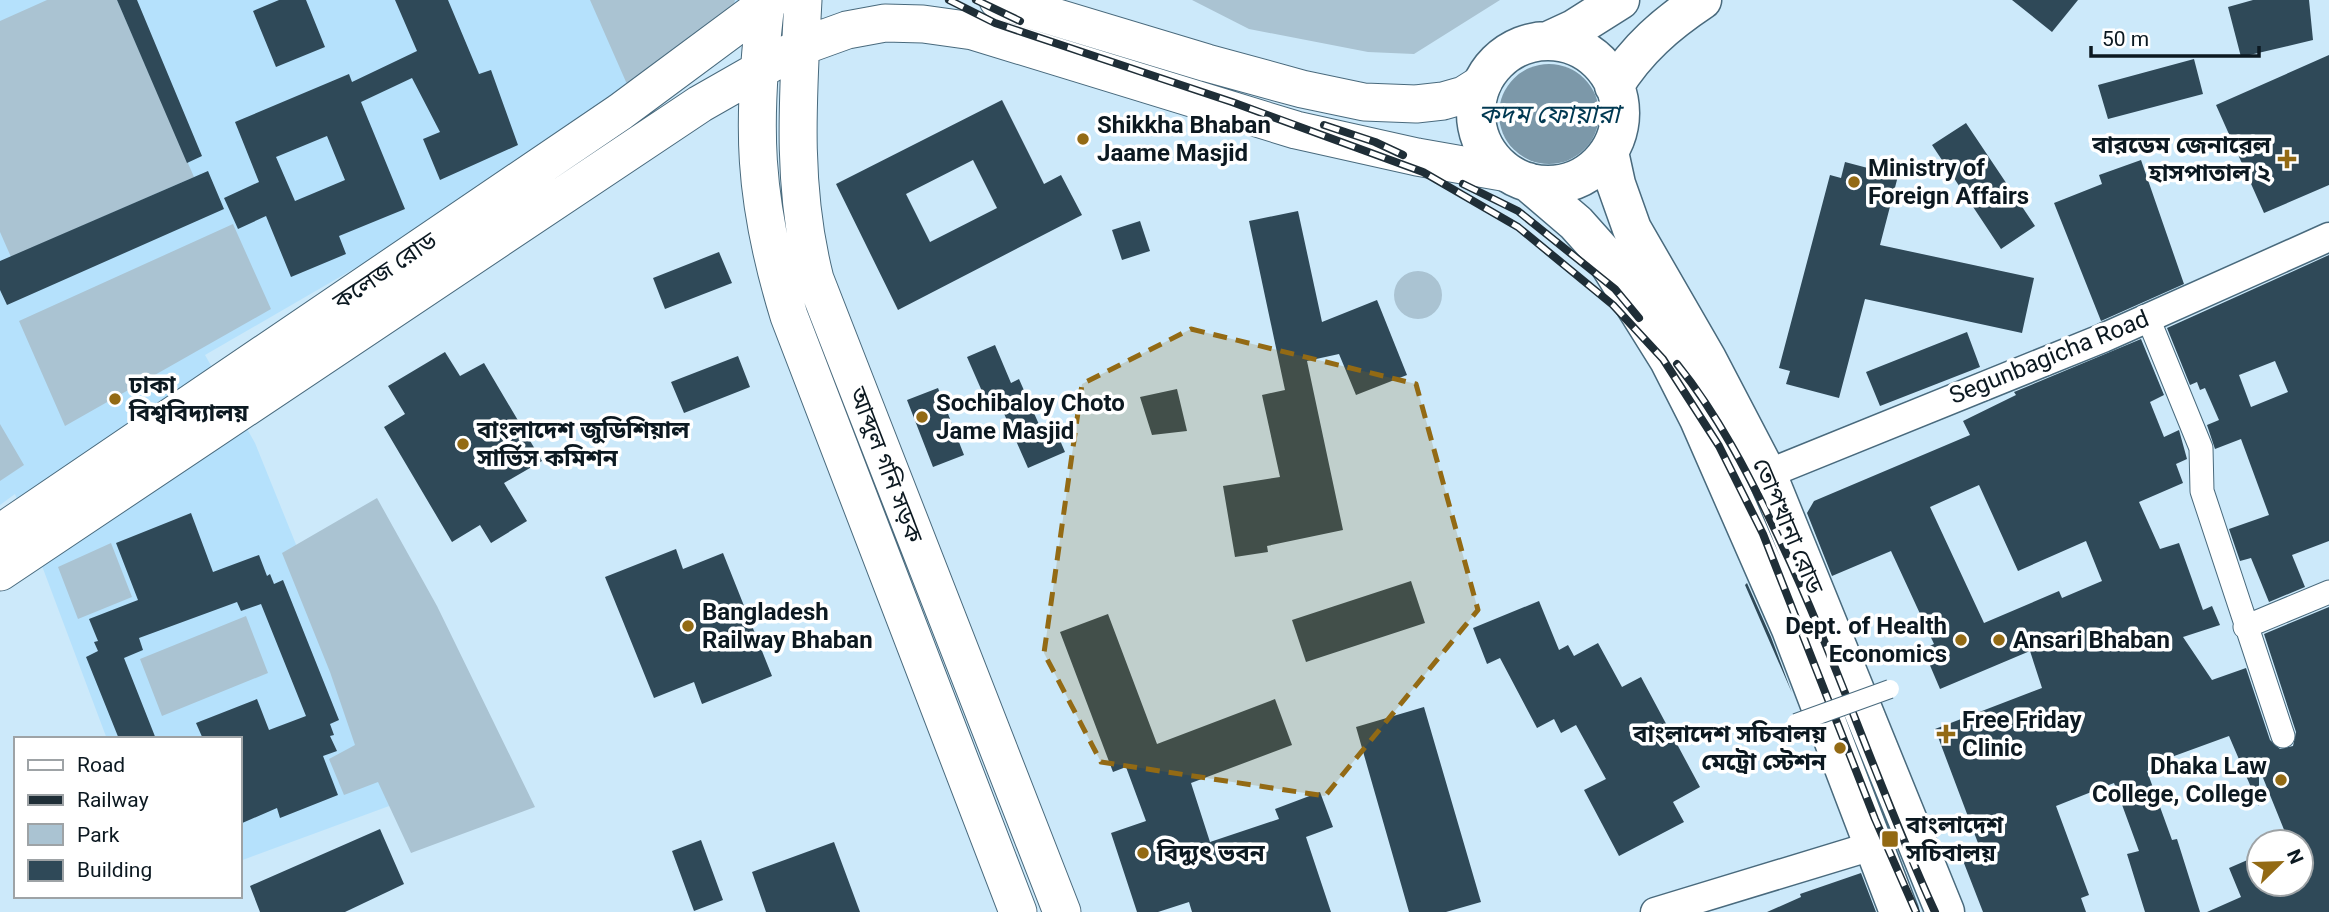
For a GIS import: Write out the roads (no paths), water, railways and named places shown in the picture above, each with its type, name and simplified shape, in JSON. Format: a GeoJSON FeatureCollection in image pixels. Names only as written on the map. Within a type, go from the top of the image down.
{"type":"FeatureCollection","features":[{"type":"Feature","properties":{"kind":"highway"},"geometry":{"type":"LineString","coordinates":[[1548,41],[1567,44],[1584,51],[1599,62],[1614,86],[1620,115],[1609,152],[1600,164],[1574,181],[1544,185],[1518,178],[1486,148],[1479,133],[1477,116],[1483,83],[1499,61],[1509,53],[1521,46],[1548,41],[1574,30],[1620,0]]}},
{"type":"Feature","properties":{"kind":"highway"},"geometry":{"type":"LineString","coordinates":[[1614,86],[1644,46],[1672,20],[1702,0]]}},
{"type":"Feature","properties":{"kind":"highway","name":"তোপখানা রোড"},"geometry":{"type":"LineString","coordinates":[[1609,152],[1616,184],[1632,229],[1707,359],[1767,474],[1945,912]]}},
{"type":"Feature","properties":{"kind":"highway","name":"তোপখানা রোড"},"geometry":{"type":"LineString","coordinates":[[1518,178],[1576,223],[1601,251],[1624,282],[1699,419],[1791,629],[1899,912]]}},
{"type":"Feature","properties":{"kind":"highway"},"geometry":{"type":"LineString","coordinates":[[1791,629],[1826,615]]}},
{"type":"Feature","properties":{"kind":"main road","name":"আব্দুল গনি সড়ক"},"geometry":{"type":"LineString","coordinates":[[803,0],[797,177],[806,243],[815,279],[1062,912]]}},
{"type":"Feature","properties":{"kind":"main road"},"geometry":{"type":"LineString","coordinates":[[998,0],[1221,66],[1364,102],[1416,104],[1443,101],[1464,95],[1483,83]]}},
{"type":"Feature","properties":{"kind":"main road","name":"আব্দুল গনি সড়ক"},"geometry":{"type":"LineString","coordinates":[[768,2],[758,70],[757,177],[773,264],[785,303],[925,675],[1018,912]]}},
{"type":"Feature","properties":{"kind":"main road","name":"কলেজ রোড"},"geometry":{"type":"LineString","coordinates":[[0,533],[620,112],[768,2]]}},
{"type":"Feature","properties":{"kind":"main road","name":"কলেজ রোড"},"geometry":{"type":"LineString","coordinates":[[0,572],[700,103],[800,47],[847,30],[885,23],[949,27],[1021,45],[1296,130],[1518,178]]}},
{"type":"Feature","properties":{"kind":"street","name":"Segunbagicha Road"},"geometry":{"type":"LineString","coordinates":[[1767,474],[2148,318],[2329,237]]}},
{"type":"Feature","properties":{"kind":"street"},"geometry":{"type":"LineString","coordinates":[[2148,318],[2201,448],[2202,491],[2283,736]]}},
{"type":"Feature","properties":{"kind":"street"},"geometry":{"type":"LineString","coordinates":[[2245,627],[2329,592]]}},
{"type":"Feature","properties":{"kind":"street"},"geometry":{"type":"LineString","coordinates":[[1796,723],[1890,689]]}},
{"type":"Feature","properties":{"kind":"street"},"geometry":{"type":"LineString","coordinates":[[1655,912],[1872,846]]}},
{"type":"Feature","properties":{"kind":"water","name":"কদম ফোয়ারা"},"geometry":{"type":"Polygon","coordinates":[[[1549,64],[1577,72],[1591,86],[1599,114],[1591,142],[1577,156],[1549,164],[1521,156],[1507,142],[1499,114],[1507,86],[1521,72],[1549,64]]]}},
{"type":"Feature","properties":{"kind":"railway"},"geometry":{"type":"LineString","coordinates":[[949,0],[995,23],[1232,102],[1423,172],[1518,227],[1613,305],[1663,359],[1719,446],[1763,534],[1875,819],[1916,912]]}},
{"type":"Feature","properties":{"kind":"railway"},"geometry":{"type":"LineString","coordinates":[[976,0],[1020,21]]}},
{"type":"Feature","properties":{"kind":"railway"},"geometry":{"type":"LineString","coordinates":[[1324,125],[1375,142],[1403,155]]}},
{"type":"Feature","properties":{"kind":"railway"},"geometry":{"type":"LineString","coordinates":[[1463,184],[1518,211],[1615,289],[1639,318]]}},
{"type":"Feature","properties":{"kind":"railway"},"geometry":{"type":"LineString","coordinates":[[1677,364],[1732,446],[1777,534],[1819,628],[1935,912]]}},
{"type":"Feature","properties":{"kind":"place","name":"Shikkha Bhaban Jaame Masjid"},"geometry":{"type":"Point","coordinates":[1083,139]}},
{"type":"Feature","properties":{"kind":"place","name":"বারডেম জেনারেল হাসপাতাল ২"},"geometry":{"type":"Point","coordinates":[2287,159]}},
{"type":"Feature","properties":{"kind":"place","name":"Ministry of Foreign Affairs"},"geometry":{"type":"Point","coordinates":[1854,182]}},
{"type":"Feature","properties":{"kind":"place","name":"ঢাকা বিশ্ববিদ্যালয়"},"geometry":{"type":"Point","coordinates":[115,399]}},
{"type":"Feature","properties":{"kind":"place","name":"Sochibaloy Choto Jame Masjid"},"geometry":{"type":"Point","coordinates":[922,417]}},
{"type":"Feature","properties":{"kind":"place","name":"বাংলাদেশ জুডিশিয়াল সার্ভিস কমিশন"},"geometry":{"type":"Point","coordinates":[463,444]}},
{"type":"Feature","properties":{"kind":"place","name":"Bangladesh Railway Bhaban"},"geometry":{"type":"Point","coordinates":[688,626]}},
{"type":"Feature","properties":{"kind":"place","name":"Dept. of Health Economics"},"geometry":{"type":"Point","coordinates":[1961,640]}},
{"type":"Feature","properties":{"kind":"place","name":"Ansari Bhaban"},"geometry":{"type":"Point","coordinates":[1999,640]}},
{"type":"Feature","properties":{"kind":"place","name":"Free Friday Clinic"},"geometry":{"type":"Point","coordinates":[1946,734]}},
{"type":"Feature","properties":{"kind":"place","name":"বাংলাদেশ সচিবালয় মেট্রো স্টেশন"},"geometry":{"type":"Point","coordinates":[1840,748]}},
{"type":"Feature","properties":{"kind":"place","name":"Dhaka Law College, College"},"geometry":{"type":"Point","coordinates":[2281,780]}},
{"type":"Feature","properties":{"kind":"place","name":"বাংলাদেশ সচিবালয়"},"geometry":{"type":"Point","coordinates":[1890,839]}},
{"type":"Feature","properties":{"kind":"place","name":"বিদ্যুৎ ভবন"},"geometry":{"type":"Point","coordinates":[1143,853]}}]}
